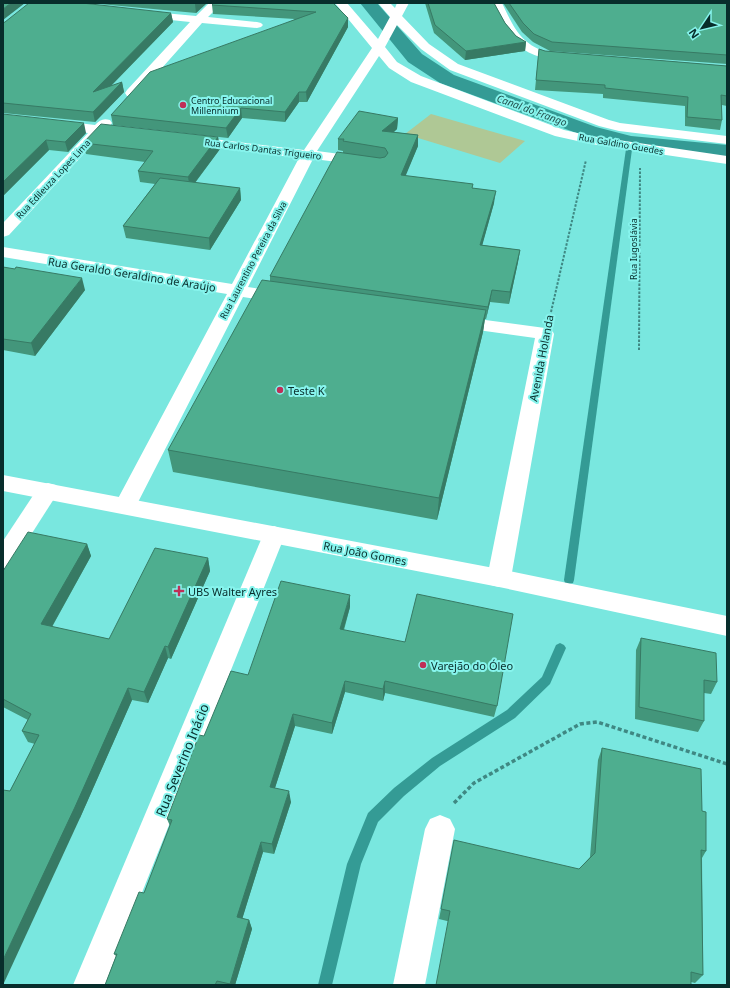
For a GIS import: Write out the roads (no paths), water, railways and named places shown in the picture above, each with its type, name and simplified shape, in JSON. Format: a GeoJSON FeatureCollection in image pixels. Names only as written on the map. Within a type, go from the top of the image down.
{"type":"FeatureCollection","features":[{"type":"Feature","properties":{"kind":"street"},"geometry":{"type":"LineString","coordinates":[[125,101],[199,19],[216,3]]}},
{"type":"Feature","properties":{"kind":"street","name":"Rua Galdino Guedes"},"geometry":{"type":"LineString","coordinates":[[341,3],[381,43],[393,65],[416,79],[560,133],[640,148],[727,160]]}},
{"type":"Feature","properties":{"kind":"street","name":"Rua Galdino Guedes"},"geometry":{"type":"LineString","coordinates":[[384,3],[394,19],[441,61],[470,74],[604,123],[619,127],[727,140]]}},
{"type":"Feature","properties":{"kind":"street","name":"Rua Laurentino Pereira da Silva"},"geometry":{"type":"LineString","coordinates":[[125,506],[309,153],[381,43],[403,3]]}},
{"type":"Feature","properties":{"kind":"street"},"geometry":{"type":"LineString","coordinates":[[496,3],[512,34],[527,48],[548,56],[580,59]]}},
{"type":"Feature","properties":{"kind":"street"},"geometry":{"type":"LineString","coordinates":[[130,12],[256,25]]}},
{"type":"Feature","properties":{"kind":"street","name":"Rua Edileuza Lopes Lima"},"geometry":{"type":"LineString","coordinates":[[3,232],[115,112]]}},
{"type":"Feature","properties":{"kind":"street"},"geometry":{"type":"LineString","coordinates":[[3,118],[138,134]]}},
{"type":"Feature","properties":{"kind":"street","name":"Rua Carlos Dantas Trigueiro"},"geometry":{"type":"LineString","coordinates":[[177,139],[309,153],[373,163]]}},
{"type":"Feature","properties":{"kind":"street","name":"Rua Geraldo Geraldino de Araújo"},"geometry":{"type":"LineString","coordinates":[[3,252],[298,300]]}},
{"type":"Feature","properties":{"kind":"street","name":"Avenida Holanda"},"geometry":{"type":"LineString","coordinates":[[437,319],[545,334],[499,578]]}},
{"type":"Feature","properties":{"kind":"street","name":"Rua João Gomes"},"geometry":{"type":"LineString","coordinates":[[3,483],[499,578],[727,626]]}},
{"type":"Feature","properties":{"kind":"street"},"geometry":{"type":"LineString","coordinates":[[3,560],[48,491]]}},
{"type":"Feature","properties":{"kind":"street","name":"Rua Severino Inácio"},"geometry":{"type":"LineString","coordinates":[[89,985],[274,535]]}},
{"type":"Feature","properties":{"kind":"street"},"geometry":{"type":"LineString","coordinates":[[409,985],[440,829]]}},
{"type":"Feature","properties":{"kind":"waterway","name":"Canal do Frango"},"geometry":{"type":"LineString","coordinates":[[368,3],[415,58],[447,79],[589,131],[630,142],[727,152]]}},
{"type":"Feature","properties":{"kind":"waterway"},"geometry":{"type":"LineString","coordinates":[[569,580],[630,142]]}},
{"type":"Feature","properties":{"kind":"waterway"},"geometry":{"type":"LineString","coordinates":[[325,985],[354,864],[373,818],[399,792],[436,762],[511,714],[546,680],[560,648]]}},
{"type":"Feature","properties":{"kind":"place","name":"Centro Educacional Millennium"},"geometry":{"type":"Point","coordinates":[183,105]}},
{"type":"Feature","properties":{"kind":"place","name":"Teste K"},"geometry":{"type":"Point","coordinates":[280,390]}},
{"type":"Feature","properties":{"kind":"place","name":"UBS Walter Ayres"},"geometry":{"type":"Point","coordinates":[179,591]}},
{"type":"Feature","properties":{"kind":"place","name":"Varejão do Óleo"},"geometry":{"type":"Point","coordinates":[423,665]}}]}
